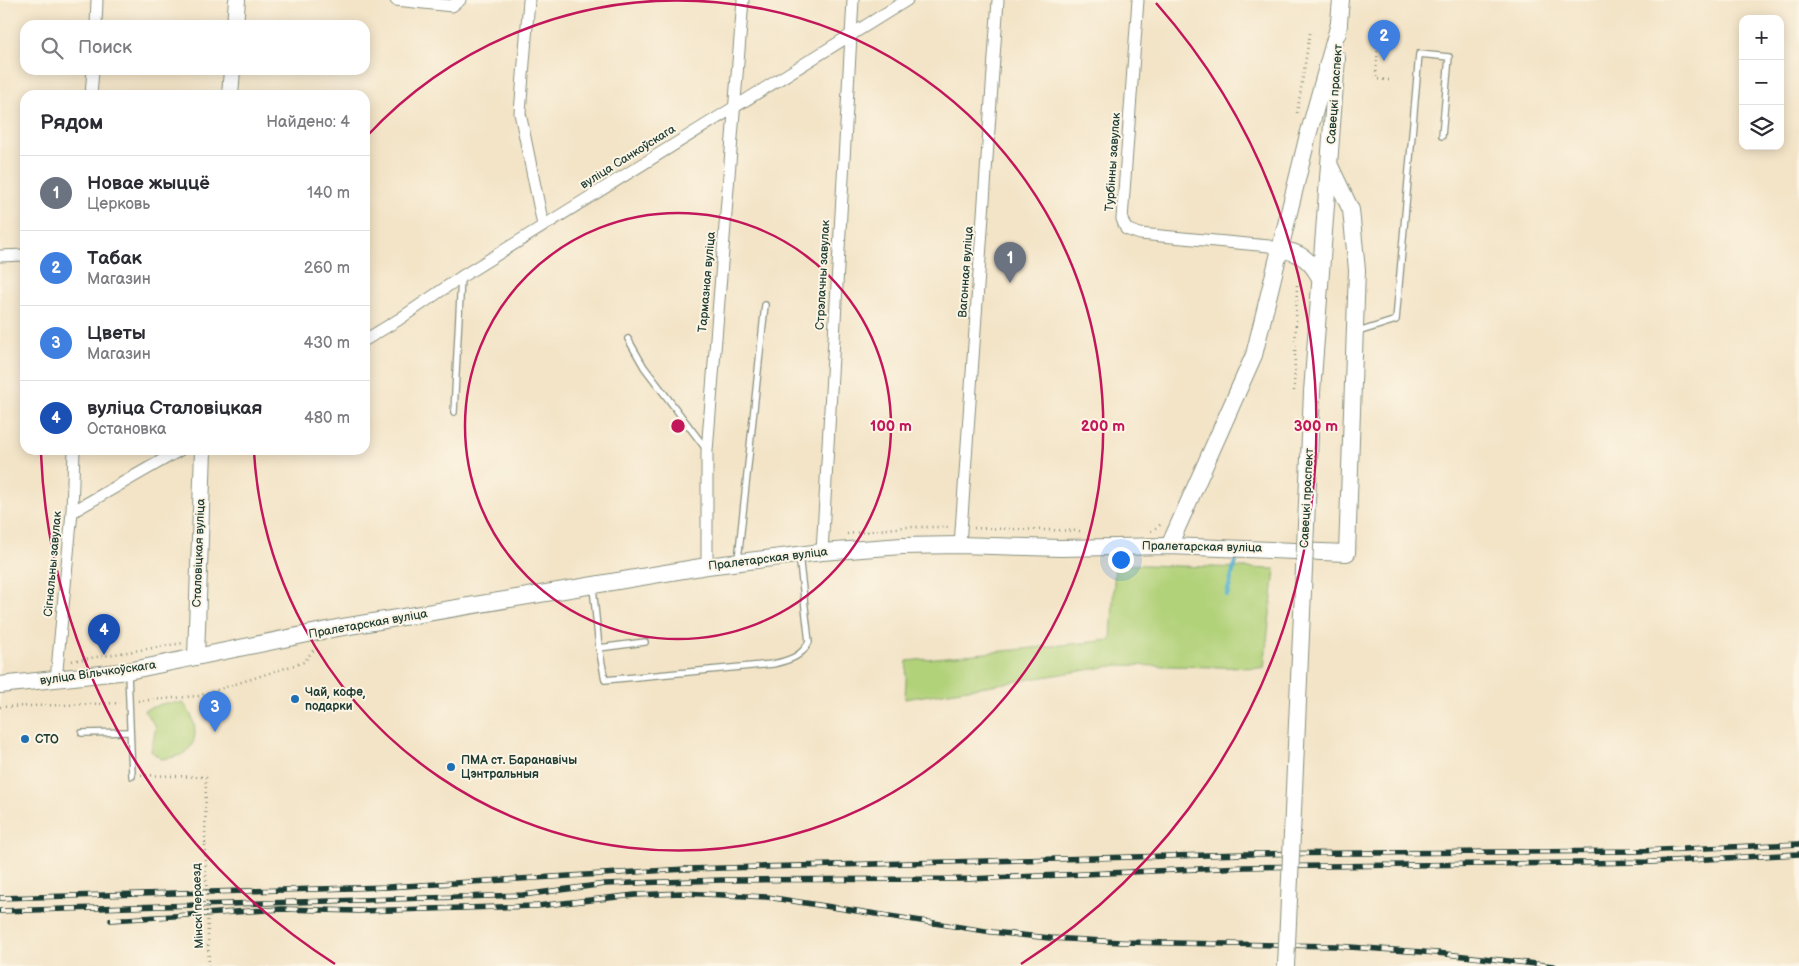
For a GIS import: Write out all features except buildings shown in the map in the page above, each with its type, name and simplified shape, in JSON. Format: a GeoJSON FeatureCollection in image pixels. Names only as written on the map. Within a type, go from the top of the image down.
{"type":"FeatureCollection","features":[{"type":"Feature","properties":{"kind":"main road"},"geometry":{"type":"LineString","coordinates":[[235,20],[237,0]]}},
{"type":"Feature","properties":{"kind":"main road","name":"Савецкі праспект"},"geometry":{"type":"LineString","coordinates":[[1286,966],[1312,392],[1341,0]]}},
{"type":"Feature","properties":{"kind":"main road"},"geometry":{"type":"LineString","coordinates":[[1169,546],[1246,378],[1254,355],[1339,24]]}},
{"type":"Feature","properties":{"kind":"main road"},"geometry":{"type":"LineString","coordinates":[[230,90],[232,75]]}},
{"type":"Feature","properties":{"kind":"main road"},"geometry":{"type":"LineString","coordinates":[[1330,166],[1351,210],[1357,270],[1356,333]]}},
{"type":"Feature","properties":{"kind":"main road"},"geometry":{"type":"LineString","coordinates":[[1280,250],[1298,254],[1305,258],[1314,266],[1320,278]]}},
{"type":"Feature","properties":{"kind":"main road","name":"Пралетарская вуліца"},"geometry":{"type":"LineString","coordinates":[[196,657],[337,628],[592,585],[707,566],[822,552],[960,545],[1060,548],[1169,546],[1347,553],[1352,383],[1356,333]]}},
{"type":"Feature","properties":{"kind":"main road","name":"Сталовіцкая вуліца"},"geometry":{"type":"LineString","coordinates":[[196,657],[203,455]]}},
{"type":"Feature","properties":{"kind":"main road","name":"вуліца Вільчкоўскага"},"geometry":{"type":"LineString","coordinates":[[0,685],[128,671],[196,657]]}},
{"type":"Feature","properties":{"kind":"street"},"geometry":{"type":"LineString","coordinates":[[96,20],[97,0]]}},
{"type":"Feature","properties":{"kind":"street"},"geometry":{"type":"LineString","coordinates":[[396,0],[452,6],[460,0]]}},
{"type":"Feature","properties":{"kind":"street"},"geometry":{"type":"LineString","coordinates":[[529,0],[520,113],[543,226]]}},
{"type":"Feature","properties":{"kind":"street","name":"Тармазная вуліца"},"geometry":{"type":"LineString","coordinates":[[707,566],[708,451],[743,0]]}},
{"type":"Feature","properties":{"kind":"street","name":"Стрэлачны завулак"},"geometry":{"type":"LineString","coordinates":[[822,552],[854,0]]}},
{"type":"Feature","properties":{"kind":"street","name":"вуліца Санкоўскага"},"geometry":{"type":"LineString","coordinates":[[370,337],[461,276],[908,0]]}},
{"type":"Feature","properties":{"kind":"street","name":"Вагонная вуліца"},"geometry":{"type":"LineString","coordinates":[[960,545],[998,0]]}},
{"type":"Feature","properties":{"kind":"street","name":"Турбінны завулак"},"geometry":{"type":"LineString","coordinates":[[1138,0],[1122,220],[1126,229],[1140,234],[1269,246],[1280,250]]}},
{"type":"Feature","properties":{"kind":"street"},"geometry":{"type":"LineString","coordinates":[[91,90],[93,75]]}},
{"type":"Feature","properties":{"kind":"street"},"geometry":{"type":"LineString","coordinates":[[0,256],[20,254]]}},
{"type":"Feature","properties":{"kind":"street","name":"Сігнальны завулак"},"geometry":{"type":"LineString","coordinates":[[56,680],[72,512],[74,455]]}},
{"type":"Feature","properties":{"kind":"street"},"geometry":{"type":"LineString","coordinates":[[72,512],[171,455]]}},
{"type":"Feature","properties":{"kind":"lane"},"geometry":{"type":"LineString","coordinates":[[1356,333],[1396,320],[1419,54],[1449,56],[1442,136]]}},
{"type":"Feature","properties":{"kind":"lane"},"geometry":{"type":"LineString","coordinates":[[454,412],[461,276]]}},
{"type":"Feature","properties":{"kind":"lane"},"geometry":{"type":"LineString","coordinates":[[738,562],[765,305]]}},
{"type":"Feature","properties":{"kind":"lane"},"geometry":{"type":"LineString","coordinates":[[628,339],[644,366],[708,451]]}},
{"type":"Feature","properties":{"kind":"lane"},"geometry":{"type":"LineString","coordinates":[[592,585],[605,680],[774,664],[796,658],[809,642],[798,555]]}},
{"type":"Feature","properties":{"kind":"lane"},"geometry":{"type":"LineString","coordinates":[[600,648],[645,642]]}},
{"type":"Feature","properties":{"kind":"lane"},"geometry":{"type":"LineString","coordinates":[[128,671],[132,776]]}},
{"type":"Feature","properties":{"kind":"lane"},"geometry":{"type":"LineString","coordinates":[[82,733],[130,732]]}},
{"type":"Feature","properties":{"kind":"path"},"geometry":{"type":"LineString","coordinates":[[1389,80],[1376,79],[1379,24],[1392,25]]}},
{"type":"Feature","properties":{"kind":"path"},"geometry":{"type":"LineString","coordinates":[[1294,392],[1297,285]]}},
{"type":"Feature","properties":{"kind":"path"},"geometry":{"type":"LineString","coordinates":[[0,707],[130,702],[198,696],[304,662],[317,646]]}},
{"type":"Feature","properties":{"kind":"path"},"geometry":{"type":"LineString","coordinates":[[215,690],[218,710]]}},
{"type":"Feature","properties":{"kind":"path","name":"Мінскі пераезд"},"geometry":{"type":"LineString","coordinates":[[132,776],[206,776],[204,845],[209,966]]}},
{"type":"Feature","properties":{"kind":"green space"},"geometry":{"type":"Polygon","coordinates":[[[1115,564],[1275,569],[1264,668],[1118,665],[905,699],[907,661],[1111,640],[1115,564]]]}},
{"type":"Feature","properties":{"kind":"green space"},"geometry":{"type":"Polygon","coordinates":[[[165,703],[183,703],[191,715],[195,736],[190,748],[184,753],[161,759],[151,751],[156,727],[144,710],[165,703]]]}},
{"type":"Feature","properties":{"kind":"waterway"},"geometry":{"type":"LineString","coordinates":[[1227,595],[1236,559]]}},
{"type":"Feature","properties":{"kind":"railway"},"geometry":{"type":"LineString","coordinates":[[0,898],[388,887],[686,869],[1246,854],[1639,851],[1799,844]]}},
{"type":"Feature","properties":{"kind":"railway"},"geometry":{"type":"LineString","coordinates":[[0,911],[523,895],[605,884],[721,880],[969,879],[1245,867],[1652,862],[1799,854]]}},
{"type":"Feature","properties":{"kind":"railway"},"geometry":{"type":"LineString","coordinates":[[111,920],[282,909],[358,911],[537,906],[635,895],[681,893],[767,897],[992,932],[1050,938],[1121,942],[1335,946],[1437,953],[1554,966]]}},
{"type":"Feature","properties":{"kind":"place","name":"Табак"},"geometry":{"type":"Point","coordinates":[1384,61]}},
{"type":"Feature","properties":{"kind":"place","name":"Новае жыццё"},"geometry":{"type":"Point","coordinates":[1010,283]}},
{"type":"Feature","properties":{"kind":"place","name":"вуліца Сталовіцкая"},"geometry":{"type":"Point","coordinates":[104,655]}},
{"type":"Feature","properties":{"kind":"place","name":"Чай, кофе, подарки"},"geometry":{"type":"Point","coordinates":[295,699]}},
{"type":"Feature","properties":{"kind":"place","name":"Цветы"},"geometry":{"type":"Point","coordinates":[215,732]}},
{"type":"Feature","properties":{"kind":"place","name":"СТО"},"geometry":{"type":"Point","coordinates":[25,739]}},
{"type":"Feature","properties":{"kind":"place","name":"ПМА ст. Баранавічы Цэнтральныя"},"geometry":{"type":"Point","coordinates":[451,767]}}]}
